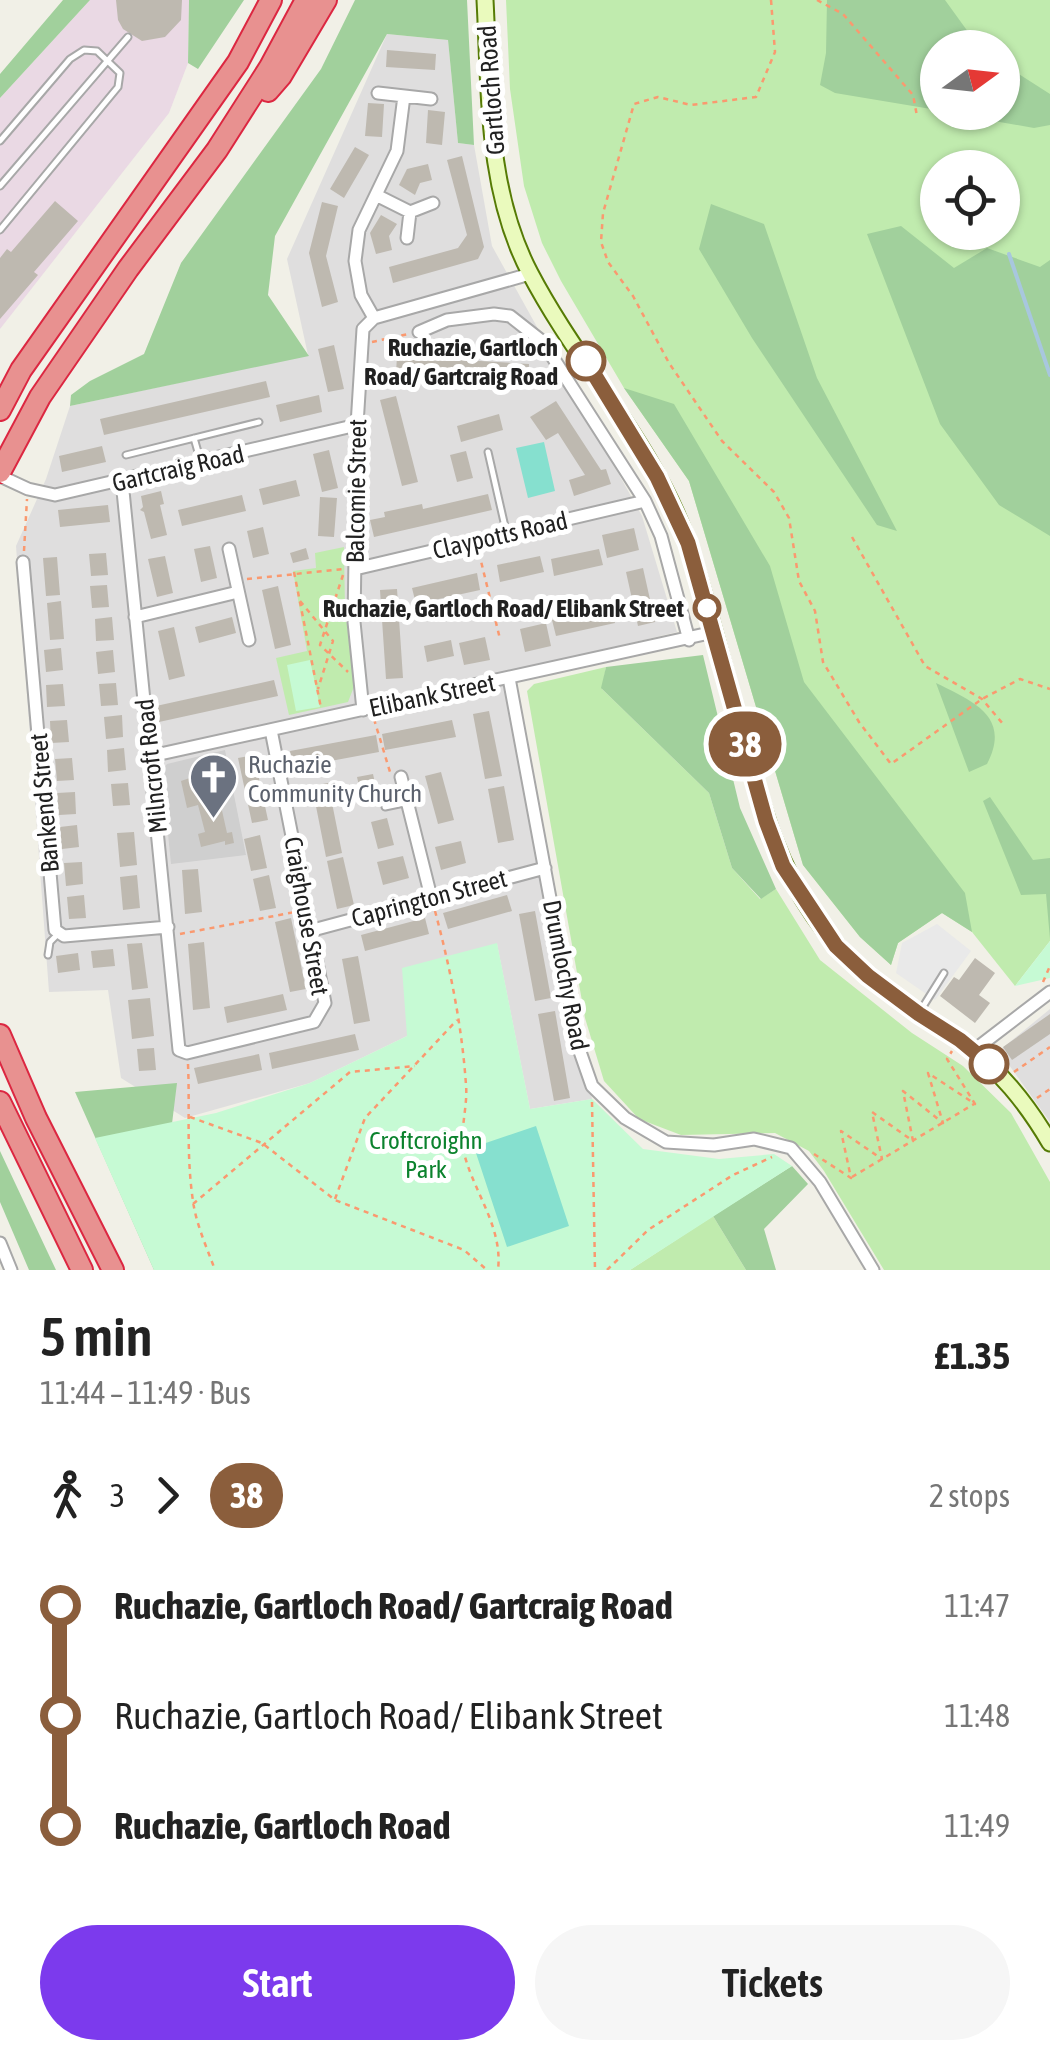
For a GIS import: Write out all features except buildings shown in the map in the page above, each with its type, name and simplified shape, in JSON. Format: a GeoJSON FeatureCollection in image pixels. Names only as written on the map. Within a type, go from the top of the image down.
{"type":"FeatureCollection","features":[{"type":"Feature","properties":{"kind":"highway"},"geometry":{"type":"LineString","coordinates":[[0,410],[21,370],[238,62],[272,0]]}},
{"type":"Feature","properties":{"kind":"highway"},"geometry":{"type":"LineString","coordinates":[[0,474],[40,397],[216,150],[270,67],[306,0]]}},
{"type":"Feature","properties":{"kind":"highway"},"geometry":{"type":"LineString","coordinates":[[216,150],[281,76],[326,0]]}},
{"type":"Feature","properties":{"kind":"highway"},"geometry":{"type":"LineString","coordinates":[[0,1035],[36,1118],[113,1270]]}},
{"type":"Feature","properties":{"kind":"highway"},"geometry":{"type":"LineString","coordinates":[[0,1102],[82,1270]]}},
{"type":"Feature","properties":{"kind":"main road","name":"Gartloch Road"},"geometry":{"type":"LineString","coordinates":[[485,0],[491,146],[513,236],[530,274],[657,477],[688,543],[766,821],[783,866],[836,946],[1005,1078],[1028,1105],[1050,1143]]}},
{"type":"Feature","properties":{"kind":"street"},"geometry":{"type":"LineString","coordinates":[[378,92],[431,99]]}},
{"type":"Feature","properties":{"kind":"street"},"geometry":{"type":"LineString","coordinates":[[404,96],[397,152],[359,230],[355,261],[361,295],[374,318],[530,274]]}},
{"type":"Feature","properties":{"kind":"street"},"geometry":{"type":"LineString","coordinates":[[376,195],[410,212],[434,203]]}},
{"type":"Feature","properties":{"kind":"street"},"geometry":{"type":"LineString","coordinates":[[407,238],[410,212]]}},
{"type":"Feature","properties":{"kind":"street"},"geometry":{"type":"LineString","coordinates":[[442,299],[447,320]]}},
{"type":"Feature","properties":{"kind":"street"},"geometry":{"type":"LineString","coordinates":[[420,332],[447,320],[510,316],[543,342],[645,501],[661,536],[688,640]]}},
{"type":"Feature","properties":{"kind":"street","name":"Balcomie Street"},"geometry":{"type":"LineString","coordinates":[[367,709],[359,682],[350,569],[363,329],[374,318]]}},
{"type":"Feature","properties":{"kind":"street","name":"Gartcraig Road"},"geometry":{"type":"LineString","coordinates":[[0,474],[28,489],[55,495],[357,425]]}},
{"type":"Feature","properties":{"kind":"street","name":"Milncroft Road"},"geometry":{"type":"LineString","coordinates":[[122,481],[183,1052]]}},
{"type":"Feature","properties":{"kind":"street","name":"Claypotts Road"},"geometry":{"type":"LineString","coordinates":[[350,569],[645,501]]}},
{"type":"Feature","properties":{"kind":"street"},"geometry":{"type":"LineString","coordinates":[[229,549],[249,640]]}},
{"type":"Feature","properties":{"kind":"street","name":"Bankend Street"},"geometry":{"type":"LineString","coordinates":[[24,562],[55,930],[60,934]]}},
{"type":"Feature","properties":{"kind":"street"},"geometry":{"type":"LineString","coordinates":[[135,617],[237,586]]}},
{"type":"Feature","properties":{"kind":"street","name":"Elibank Street"},"geometry":{"type":"LineString","coordinates":[[150,756],[714,632]]}},
{"type":"Feature","properties":{"kind":"street","name":"Drumlochy Road"},"geometry":{"type":"LineString","coordinates":[[510,678],[577,1043],[592,1086],[625,1118],[666,1142],[714,1146],[754,1138],[794,1152]]}},
{"type":"Feature","properties":{"kind":"street","name":"Craighouse Street"},"geometry":{"type":"LineString","coordinates":[[183,1052],[314,1022],[325,1003],[271,730]]}},
{"type":"Feature","properties":{"kind":"street"},"geometry":{"type":"LineString","coordinates":[[401,777],[431,897]]}},
{"type":"Feature","properties":{"kind":"street","name":"Caprington Street"},"geometry":{"type":"LineString","coordinates":[[313,930],[544,868]]}},
{"type":"Feature","properties":{"kind":"street"},"geometry":{"type":"LineString","coordinates":[[60,934],[168,932]]}},
{"type":"Feature","properties":{"kind":"street"},"geometry":{"type":"LineString","coordinates":[[966,1045],[1050,992]]}},
{"type":"Feature","properties":{"kind":"street"},"geometry":{"type":"LineString","coordinates":[[794,1152],[820,1182],[873,1270]]}},
{"type":"Feature","properties":{"kind":"street"},"geometry":{"type":"LineString","coordinates":[[0,1243],[11,1270]]}},
{"type":"Feature","properties":{"kind":"lane"},"geometry":{"type":"LineString","coordinates":[[0,186],[128,36]]}},
{"type":"Feature","properties":{"kind":"lane"},"geometry":{"type":"LineString","coordinates":[[0,142],[70,59],[84,50],[98,50],[120,72],[118,87],[0,230]]}},
{"type":"Feature","properties":{"kind":"lane"},"geometry":{"type":"LineString","coordinates":[[126,455],[259,422]]}},
{"type":"Feature","properties":{"kind":"lane"},"geometry":{"type":"LineString","coordinates":[[194,438],[201,463]]}},
{"type":"Feature","properties":{"kind":"lane"},"geometry":{"type":"LineString","coordinates":[[488,452],[507,533]]}},
{"type":"Feature","properties":{"kind":"lane"},"geometry":{"type":"LineString","coordinates":[[386,807],[407,802]]}},
{"type":"Feature","properties":{"kind":"lane"},"geometry":{"type":"LineString","coordinates":[[48,955],[50,942],[60,934]]}},
{"type":"Feature","properties":{"kind":"lane"},"geometry":{"type":"LineString","coordinates":[[919,1014],[944,973]]}},
{"type":"Feature","properties":{"kind":"path"},"geometry":{"type":"LineString","coordinates":[[770,0],[775,52],[756,97],[690,106],[658,97],[634,104],[603,213],[601,242],[608,262],[722,441],[774,492],[789,518],[799,582],[814,611],[822,662],[891,764],[982,698],[1020,679],[1050,689]]}},
{"type":"Feature","properties":{"kind":"path"},"geometry":{"type":"LineString","coordinates":[[817,0],[843,14],[913,95],[917,116]]}},
{"type":"Feature","properties":{"kind":"path"},"geometry":{"type":"LineString","coordinates":[[362,344],[420,332]]}},
{"type":"Feature","properties":{"kind":"path"},"geometry":{"type":"LineString","coordinates":[[24,562],[28,489]]}},
{"type":"Feature","properties":{"kind":"path"},"geometry":{"type":"LineString","coordinates":[[852,537],[925,666],[982,698],[1004,724]]}},
{"type":"Feature","properties":{"kind":"path"},"geometry":{"type":"LineString","coordinates":[[476,540],[500,639]]}},
{"type":"Feature","properties":{"kind":"path"},"geometry":{"type":"LineString","coordinates":[[237,586],[294,572],[350,569],[320,645],[359,682]]}},
{"type":"Feature","properties":{"kind":"path"},"geometry":{"type":"LineString","coordinates":[[294,572],[324,718]]}},
{"type":"Feature","properties":{"kind":"path"},"geometry":{"type":"LineString","coordinates":[[300,600],[333,641],[318,690]]}},
{"type":"Feature","properties":{"kind":"path"},"geometry":{"type":"LineString","coordinates":[[367,709],[387,771],[401,777]]}},
{"type":"Feature","properties":{"kind":"path"},"geometry":{"type":"LineString","coordinates":[[431,897],[448,960],[458,1020],[466,1086],[463,1151],[494,1227],[498,1270]]}},
{"type":"Feature","properties":{"kind":"path"},"geometry":{"type":"LineString","coordinates":[[168,932],[309,909]]}},
{"type":"Feature","properties":{"kind":"path"},"geometry":{"type":"LineString","coordinates":[[335,1200],[365,1118],[458,1020]]}},
{"type":"Feature","properties":{"kind":"path"},"geometry":{"type":"LineString","coordinates":[[966,1045],[946,1059],[975,1104]]}},
{"type":"Feature","properties":{"kind":"path"},"geometry":{"type":"LineString","coordinates":[[1005,1078],[1050,1047]]}},
{"type":"Feature","properties":{"kind":"path"},"geometry":{"type":"LineString","coordinates":[[183,1052],[193,1204],[215,1270]]}},
{"type":"Feature","properties":{"kind":"path"},"geometry":{"type":"LineString","coordinates":[[193,1204],[350,1072],[415,1066]]}},
{"type":"Feature","properties":{"kind":"path"},"geometry":{"type":"LineString","coordinates":[[942,1123],[928,1073],[975,1104]]}},
{"type":"Feature","properties":{"kind":"path"},"geometry":{"type":"LineString","coordinates":[[592,1086],[595,1270]]}},
{"type":"Feature","properties":{"kind":"path"},"geometry":{"type":"LineString","coordinates":[[1028,1105],[1050,1088]]}},
{"type":"Feature","properties":{"kind":"path"},"geometry":{"type":"LineString","coordinates":[[913,1141],[903,1091],[942,1123]]}},
{"type":"Feature","properties":{"kind":"path"},"geometry":{"type":"LineString","coordinates":[[851,1178],[975,1104]]}},
{"type":"Feature","properties":{"kind":"path"},"geometry":{"type":"LineString","coordinates":[[882,1159],[872,1112],[913,1141]]}},
{"type":"Feature","properties":{"kind":"path"},"geometry":{"type":"LineString","coordinates":[[190,1116],[262,1144],[335,1200],[464,1250],[487,1270]]}},
{"type":"Feature","properties":{"kind":"path"},"geometry":{"type":"LineString","coordinates":[[851,1178],[841,1131],[882,1159]]}},
{"type":"Feature","properties":{"kind":"path"},"geometry":{"type":"LineString","coordinates":[[607,1270],[648,1230],[733,1175],[794,1152],[815,1154],[851,1178]]}},
{"type":"Feature","properties":{"kind":"shaded area"},"geometry":{"type":"Polygon","coordinates":[[[90,0],[189,0],[188,63],[169,113],[0,329],[0,98],[90,0]]]}},
{"type":"Feature","properties":{"kind":"shaded area"},"geometry":{"type":"Polygon","coordinates":[[[387,34],[448,40],[458,143],[474,145],[492,246],[642,516],[677,632],[506,673],[592,1099],[530,1109],[497,944],[407,1036],[310,1083],[185,1118],[121,1078],[108,990],[49,992],[16,546],[46,479],[70,406],[308,355],[287,259],[387,34]]]}},
{"type":"Feature","properties":{"kind":"shaded area"},"geometry":{"type":"Polygon","coordinates":[[[544,442],[555,491],[528,498],[516,448],[544,442]]]}},
{"type":"Feature","properties":{"kind":"shaded area"},"geometry":{"type":"Polygon","coordinates":[[[225,750],[246,855],[171,864],[164,768],[225,750]]]}},
{"type":"Feature","properties":{"kind":"shaded area"},"geometry":{"type":"Polygon","coordinates":[[[937,924],[971,951],[935,1000],[896,973],[902,943],[937,924]]]}},
{"type":"Feature","properties":{"kind":"shaded area"},"geometry":{"type":"Polygon","coordinates":[[[1050,1009],[1050,1122],[999,1051],[1050,1009]]]}},
{"type":"Feature","properties":{"kind":"shaded area"},"geometry":{"type":"Polygon","coordinates":[[[536,1126],[569,1226],[507,1247],[474,1147],[536,1126]]]}},
{"type":"Feature","properties":{"kind":"green space"},"geometry":{"type":"Polygon","coordinates":[[[63,0],[90,0],[0,98],[0,74],[63,0]]]}},
{"type":"Feature","properties":{"kind":"green space"},"geometry":{"type":"Polygon","coordinates":[[[189,0],[244,0],[198,69],[188,63],[189,0]]]}},
{"type":"Feature","properties":{"kind":"green space"},"geometry":{"type":"Polygon","coordinates":[[[355,0],[467,0],[474,145],[458,143],[448,40],[387,34],[275,236],[268,295],[309,356],[70,406],[71,395],[90,381],[144,354],[181,263],[321,69],[355,0]]]}},
{"type":"Feature","properties":{"kind":"green space"},"geometry":{"type":"Polygon","coordinates":[[[506,0],[1050,0],[1050,941],[1015,986],[972,932],[942,913],[898,943],[891,965],[860,937],[803,865],[689,481],[624,388],[561,281],[542,243],[524,186],[510,89],[506,0]]]}},
{"type":"Feature","properties":{"kind":"green space"},"geometry":{"type":"Polygon","coordinates":[[[827,0],[945,0],[967,30],[920,30],[920,107],[835,93],[820,85],[826,53],[827,0]]]}},
{"type":"Feature","properties":{"kind":"green space"},"geometry":{"type":"Polygon","coordinates":[[[1020,75],[1050,94],[1050,125],[1020,126],[1020,75]]]}},
{"type":"Feature","properties":{"kind":"green space"},"geometry":{"type":"Polygon","coordinates":[[[711,204],[764,224],[817,378],[897,531],[877,525],[752,338],[699,249],[711,204]]]}},
{"type":"Feature","properties":{"kind":"green space"},"geometry":{"type":"Polygon","coordinates":[[[901,226],[920,241],[920,250],[931,250],[954,268],[984,250],[1040,267],[1050,260],[1050,536],[999,505],[940,424],[867,234],[901,226]]]}},
{"type":"Feature","properties":{"kind":"green space"},"geometry":{"type":"Polygon","coordinates":[[[624,388],[674,404],[770,566],[804,682],[965,893],[972,932],[942,913],[898,943],[891,965],[860,937],[803,865],[689,481],[624,388]]]}},
{"type":"Feature","properties":{"kind":"green space"},"geometry":{"type":"Polygon","coordinates":[[[344,547],[345,610],[355,684],[348,702],[289,715],[276,658],[307,651],[293,571],[316,568],[315,553],[344,547]]]}},
{"type":"Feature","properties":{"kind":"green space"},"geometry":{"type":"Polygon","coordinates":[[[703,655],[740,808],[776,889],[761,899],[732,868],[709,793],[601,688],[606,667],[703,655]]]}},
{"type":"Feature","properties":{"kind":"green space"},"geometry":{"type":"Polygon","coordinates":[[[310,660],[320,707],[296,711],[287,665],[310,660]]]}},
{"type":"Feature","properties":{"kind":"green space"},"geometry":{"type":"Polygon","coordinates":[[[606,667],[602,689],[709,793],[732,868],[760,899],[776,889],[820,960],[912,1033],[963,1066],[1011,1113],[1050,1182],[1050,1270],[884,1270],[809,1151],[775,1133],[681,1135],[639,1119],[604,1081],[585,1018],[527,691],[534,684],[606,667]]]}},
{"type":"Feature","properties":{"kind":"green space"},"geometry":{"type":"Polygon","coordinates":[[[936,683],[975,704],[991,722],[995,734],[987,764],[969,772],[936,683]]]}},
{"type":"Feature","properties":{"kind":"green space"},"geometry":{"type":"Polygon","coordinates":[[[990,797],[1033,860],[1050,858],[1050,939],[1046,894],[1021,895],[983,801],[990,797]]]}},
{"type":"Feature","properties":{"kind":"green space"},"geometry":{"type":"Polygon","coordinates":[[[1050,941],[1050,978],[1015,986],[1050,941]]]}},
{"type":"Feature","properties":{"kind":"green space","name":"Croftcroighn Park"},"geometry":{"type":"Polygon","coordinates":[[[497,943],[530,1109],[592,1099],[643,1149],[719,1159],[774,1154],[792,1166],[630,1270],[154,1270],[95,1138],[216,1113],[310,1083],[407,1036],[402,968],[497,943]]]}},
{"type":"Feature","properties":{"kind":"green space"},"geometry":{"type":"Polygon","coordinates":[[[177,1083],[154,1270],[75,1092],[177,1083]]]}},
{"type":"Feature","properties":{"kind":"green space"},"geometry":{"type":"Polygon","coordinates":[[[0,1151],[56,1270],[29,1270],[0,1202],[0,1151]]]}},
{"type":"Feature","properties":{"kind":"green space"},"geometry":{"type":"Polygon","coordinates":[[[792,1166],[808,1184],[764,1229],[776,1270],[746,1270],[713,1216],[792,1166]]]}},
{"type":"Feature","properties":{"kind":"green space"},"geometry":{"type":"Polygon","coordinates":[[[713,1216],[746,1270],[630,1270],[713,1216]]]}},
{"type":"Feature","properties":{"kind":"waterway"},"geometry":{"type":"LineString","coordinates":[[1009,254],[1050,375]]}},
{"type":"Feature","properties":{"kind":"bus line","name":"38"},"geometry":{"type":"LineString","coordinates":[[586,361],[657,477],[688,543],[766,821],[783,866],[836,946],[868,976],[989,1064]]}},
{"type":"Feature","properties":{"kind":"place","name":"Ruchazie, Gartloch Road/ Gartcraig Road"},"geometry":{"type":"Point","coordinates":[586,361]}},
{"type":"Feature","properties":{"kind":"place","name":"Ruchazie, Gartloch Road/ Elibank Street"},"geometry":{"type":"Point","coordinates":[707,608]}},
{"type":"Feature","properties":{"kind":"place","name":"Ruchazie Community Church"},"geometry":{"type":"Point","coordinates":[213,820]}}]}
